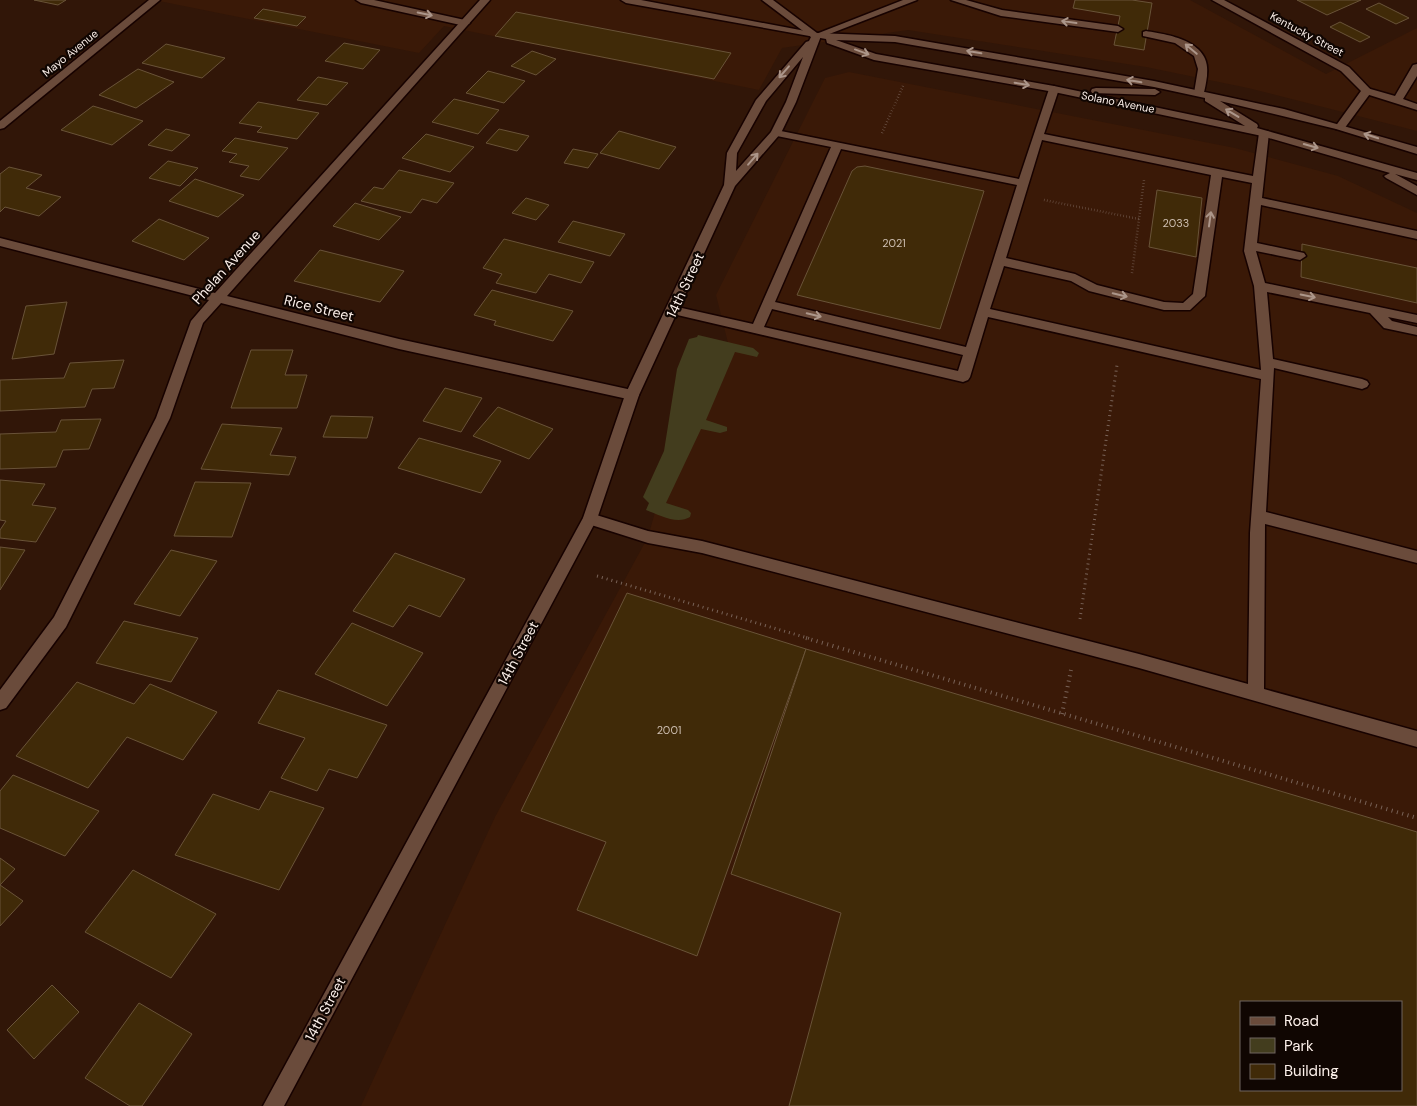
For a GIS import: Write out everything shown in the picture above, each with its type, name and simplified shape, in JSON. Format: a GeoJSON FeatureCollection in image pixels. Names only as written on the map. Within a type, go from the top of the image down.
{"type":"FeatureCollection","features":[{"type":"Feature","properties":{"kind":"street","name":"Mayo Avenue"},"geometry":{"type":"LineString","coordinates":[[0,126],[156,0]]}},
{"type":"Feature","properties":{"kind":"street"},"geometry":{"type":"LineString","coordinates":[[360,0],[465,23]]}},
{"type":"Feature","properties":{"kind":"street","name":"Phelan Avenue"},"geometry":{"type":"LineString","coordinates":[[0,702],[60,622],[164,418],[197,321],[485,0]]}},
{"type":"Feature","properties":{"kind":"street","name":"Solano Avenue"},"geometry":{"type":"LineString","coordinates":[[626,0],[816,36],[895,39],[1197,106],[1264,133],[1417,178]]}},
{"type":"Feature","properties":{"kind":"street"},"geometry":{"type":"LineString","coordinates":[[766,0],[816,36],[912,0]]}},
{"type":"Feature","properties":{"kind":"street"},"geometry":{"type":"LineString","coordinates":[[956,0],[1001,13],[1118,29]]}},
{"type":"Feature","properties":{"kind":"street","name":"Kentucky Street"},"geometry":{"type":"LineString","coordinates":[[1218,0],[1345,69],[1367,91]]}},
{"type":"Feature","properties":{"kind":"street"},"geometry":{"type":"LineString","coordinates":[[1146,34],[1176,40],[1188,46],[1202,61],[1197,106]]}},
{"type":"Feature","properties":{"kind":"street","name":"Solano Avenue"},"geometry":{"type":"LineString","coordinates":[[816,36],[874,57],[1054,89],[1197,106],[1280,111],[1417,151]]}},
{"type":"Feature","properties":{"kind":"street","name":"14th Street"},"geometry":{"type":"LineString","coordinates":[[274,1106],[590,519],[632,395],[730,185],[776,132],[791,102],[816,36]]}},
{"type":"Feature","properties":{"kind":"street","name":"14th Street"},"geometry":{"type":"LineString","coordinates":[[730,185],[732,153],[761,100],[816,36]]}},
{"type":"Feature","properties":{"kind":"street"},"geometry":{"type":"LineString","coordinates":[[1396,101],[1417,67]]}},
{"type":"Feature","properties":{"kind":"street"},"geometry":{"type":"LineString","coordinates":[[673,310],[963,377],[1054,89],[1197,106],[1264,133],[1250,245],[1260,286],[1267,369],[1258,516],[1256,695]]}},
{"type":"Feature","properties":{"kind":"street"},"geometry":{"type":"LineString","coordinates":[[1340,127],[1367,91],[1417,107]]}},
{"type":"Feature","properties":{"kind":"street"},"geometry":{"type":"LineString","coordinates":[[776,132],[1024,182]]}},
{"type":"Feature","properties":{"kind":"street"},"geometry":{"type":"LineString","coordinates":[[1038,136],[1257,180]]}},
{"type":"Feature","properties":{"kind":"street"},"geometry":{"type":"LineString","coordinates":[[757,329],[838,144]]}},
{"type":"Feature","properties":{"kind":"street"},"geometry":{"type":"LineString","coordinates":[[1365,162],[1417,191]]}},
{"type":"Feature","properties":{"kind":"street"},"geometry":{"type":"LineString","coordinates":[[1000,261],[1075,278],[1093,288],[1164,306],[1186,307],[1199,296],[1217,172]]}},
{"type":"Feature","properties":{"kind":"street"},"geometry":{"type":"LineString","coordinates":[[1255,200],[1417,235]]}},
{"type":"Feature","properties":{"kind":"street","name":"Rice Street"},"geometry":{"type":"LineString","coordinates":[[0,242],[399,344],[632,395]]}},
{"type":"Feature","properties":{"kind":"street"},"geometry":{"type":"LineString","coordinates":[[1250,245],[1300,256]]}},
{"type":"Feature","properties":{"kind":"street"},"geometry":{"type":"LineString","coordinates":[[1260,286],[1417,319]]}},
{"type":"Feature","properties":{"kind":"street"},"geometry":{"type":"LineString","coordinates":[[767,304],[972,353]]}},
{"type":"Feature","properties":{"kind":"street"},"geometry":{"type":"LineString","coordinates":[[1374,310],[1388,304],[1417,310]]}},
{"type":"Feature","properties":{"kind":"street"},"geometry":{"type":"LineString","coordinates":[[1374,310],[1388,325],[1417,332]]}},
{"type":"Feature","properties":{"kind":"street"},"geometry":{"type":"LineString","coordinates":[[984,312],[1120,343],[1362,384]]}},
{"type":"Feature","properties":{"kind":"street"},"geometry":{"type":"LineString","coordinates":[[1258,516],[1417,558]]}},
{"type":"Feature","properties":{"kind":"street"},"geometry":{"type":"LineString","coordinates":[[590,519],[648,537],[702,547],[1139,662],[1417,739]]}},
{"type":"Feature","properties":{"kind":"path"},"geometry":{"type":"LineString","coordinates":[[873,152],[904,82]]}},
{"type":"Feature","properties":{"kind":"path"},"geometry":{"type":"LineString","coordinates":[[1129,296],[1147,159]]}},
{"type":"Feature","properties":{"kind":"path"},"geometry":{"type":"LineString","coordinates":[[1020,195],[1139,219]]}},
{"type":"Feature","properties":{"kind":"path"},"geometry":{"type":"LineString","coordinates":[[1062,714],[1076,646],[1120,343]]}},
{"type":"Feature","properties":{"kind":"path"},"geometry":{"type":"LineString","coordinates":[[597,576],[1417,818]]}},
{"type":"Feature","properties":{"kind":"shaded area"},"geometry":{"type":"Polygon","coordinates":[[[154,0],[1190,0],[1326,74],[1417,28],[1417,131],[1248,88],[1146,67],[908,30],[782,48],[759,90],[444,26],[419,53],[154,0]]]}},
{"type":"Feature","properties":{"kind":"shaded area"},"geometry":{"type":"Polygon","coordinates":[[[849,72],[1235,148],[1338,176],[1417,213],[1417,1106],[361,1106],[495,817],[648,537],[656,509],[730,351],[716,295],[825,78],[849,72]]]}},
{"type":"Feature","properties":{"kind":"green space"},"geometry":{"type":"Polygon","coordinates":[[[698,335],[753,348],[759,353],[757,357],[735,352],[706,420],[727,427],[727,431],[720,433],[701,429],[666,503],[688,510],[691,513],[690,517],[674,520],[646,510],[649,503],[643,497],[664,451],[677,369],[689,339],[698,335]]]}},
{"type":"Feature","properties":{"kind":"building"},"geometry":{"type":"Polygon","coordinates":[[[34,0],[66,0],[58,5],[34,0]]]}},
{"type":"Feature","properties":{"kind":"building"},"geometry":{"type":"Polygon","coordinates":[[[1075,0],[1132,0],[1152,3],[1144,50],[1114,45],[1120,16],[1073,8],[1075,0]]]}},
{"type":"Feature","properties":{"kind":"building"},"geometry":{"type":"Polygon","coordinates":[[[1297,0],[1361,0],[1327,15],[1297,0]]]}},
{"type":"Feature","properties":{"kind":"building"},"geometry":{"type":"Polygon","coordinates":[[[1379,3],[1409,18],[1396,24],[1366,9],[1379,3]]]}},
{"type":"Feature","properties":{"kind":"building"},"geometry":{"type":"Polygon","coordinates":[[[263,9],[306,17],[297,26],[254,18],[263,9]]]}},
{"type":"Feature","properties":{"kind":"building"},"geometry":{"type":"Polygon","coordinates":[[[516,12],[731,53],[714,79],[495,36],[516,12]]]}},
{"type":"Feature","properties":{"kind":"building"},"geometry":{"type":"Polygon","coordinates":[[[1340,22],[1370,37],[1360,42],[1330,27],[1340,22]]]}},
{"type":"Feature","properties":{"kind":"building"},"geometry":{"type":"Polygon","coordinates":[[[344,43],[380,50],[363,69],[325,61],[344,43]]]}},
{"type":"Feature","properties":{"kind":"building"},"geometry":{"type":"Polygon","coordinates":[[[166,44],[225,58],[202,78],[142,63],[166,44]]]}},
{"type":"Feature","properties":{"kind":"building"},"geometry":{"type":"Polygon","coordinates":[[[532,51],[556,59],[536,75],[511,66],[532,51]]]}},
{"type":"Feature","properties":{"kind":"building"},"geometry":{"type":"Polygon","coordinates":[[[138,69],[174,82],[136,108],[99,95],[138,69]]]}},
{"type":"Feature","properties":{"kind":"building"},"geometry":{"type":"Polygon","coordinates":[[[488,71],[525,81],[504,103],[466,93],[488,71]]]}},
{"type":"Feature","properties":{"kind":"building"},"geometry":{"type":"Polygon","coordinates":[[[318,77],[348,83],[327,105],[297,100],[318,77]]]}},
{"type":"Feature","properties":{"kind":"building"},"geometry":{"type":"Polygon","coordinates":[[[454,99],[499,110],[478,134],[432,122],[454,99]]]}},
{"type":"Feature","properties":{"kind":"building"},"geometry":{"type":"Polygon","coordinates":[[[258,102],[319,113],[297,139],[257,132],[262,127],[239,123],[258,102]]]}},
{"type":"Feature","properties":{"kind":"building"},"geometry":{"type":"Polygon","coordinates":[[[93,106],[143,121],[112,145],[61,130],[93,106]]]}},
{"type":"Feature","properties":{"kind":"building"},"geometry":{"type":"Polygon","coordinates":[[[166,129],[190,135],[172,151],[148,145],[166,129]]]}},
{"type":"Feature","properties":{"kind":"building"},"geometry":{"type":"Polygon","coordinates":[[[499,129],[529,136],[517,151],[486,143],[499,129]]]}},
{"type":"Feature","properties":{"kind":"building"},"geometry":{"type":"Polygon","coordinates":[[[619,131],[676,147],[659,169],[600,153],[619,131]]]}},
{"type":"Feature","properties":{"kind":"building"},"geometry":{"type":"Polygon","coordinates":[[[426,134],[474,147],[450,172],[402,158],[426,134]]]}},
{"type":"Feature","properties":{"kind":"building"},"geometry":{"type":"Polygon","coordinates":[[[235,138],[288,148],[259,180],[240,176],[249,166],[229,162],[237,154],[222,151],[235,138]]]}},
{"type":"Feature","properties":{"kind":"building"},"geometry":{"type":"Polygon","coordinates":[[[573,149],[598,154],[588,168],[564,163],[573,149]]]}},
{"type":"Feature","properties":{"kind":"building"},"geometry":{"type":"Polygon","coordinates":[[[168,161],[198,168],[180,186],[149,178],[168,161]]]}},
{"type":"Feature","properties":{"kind":"building"},"geometry":{"type":"Polygon","coordinates":[[[865,166],[984,191],[940,329],[797,295],[852,171],[857,167],[865,166]]]}},
{"type":"Feature","properties":{"kind":"building"},"geometry":{"type":"Polygon","coordinates":[[[9,167],[42,175],[26,188],[61,197],[39,216],[5,207],[0,212],[0,174],[9,167]]]}},
{"type":"Feature","properties":{"kind":"building"},"geometry":{"type":"Polygon","coordinates":[[[399,170],[454,183],[437,203],[422,199],[411,213],[361,201],[374,187],[383,189],[399,170]]]}},
{"type":"Feature","properties":{"kind":"building"},"geometry":{"type":"Polygon","coordinates":[[[195,179],[244,195],[218,217],[169,201],[195,179]]]}},
{"type":"Feature","properties":{"kind":"building"},"geometry":{"type":"Polygon","coordinates":[[[1157,190],[1202,198],[1196,257],[1149,247],[1157,190]]]}},
{"type":"Feature","properties":{"kind":"building"},"geometry":{"type":"Polygon","coordinates":[[[526,198],[549,205],[536,220],[512,213],[526,198]]]}},
{"type":"Feature","properties":{"kind":"building"},"geometry":{"type":"Polygon","coordinates":[[[355,203],[401,217],[379,240],[333,226],[355,203]]]}},
{"type":"Feature","properties":{"kind":"building"},"geometry":{"type":"Polygon","coordinates":[[[159,219],[209,238],[184,260],[132,241],[159,219]]]}},
{"type":"Feature","properties":{"kind":"building"},"geometry":{"type":"Polygon","coordinates":[[[573,221],[625,234],[610,256],[558,242],[573,221]]]}},
{"type":"Feature","properties":{"kind":"building"},"geometry":{"type":"Polygon","coordinates":[[[504,239],[594,262],[581,283],[549,274],[536,293],[496,283],[502,274],[483,268],[504,239]]]}},
{"type":"Feature","properties":{"kind":"building"},"geometry":{"type":"Polygon","coordinates":[[[1302,244],[1417,268],[1417,303],[1301,277],[1302,244]]]}},
{"type":"Feature","properties":{"kind":"building"},"geometry":{"type":"Polygon","coordinates":[[[320,250],[404,271],[380,302],[294,281],[320,250]]]}},
{"type":"Feature","properties":{"kind":"building"},"geometry":{"type":"Polygon","coordinates":[[[492,290],[573,311],[553,341],[494,325],[496,321],[474,315],[492,290]]]}},
{"type":"Feature","properties":{"kind":"building"},"geometry":{"type":"Polygon","coordinates":[[[67,302],[54,354],[12,359],[26,306],[67,302]]]}},
{"type":"Feature","properties":{"kind":"building"},"geometry":{"type":"Polygon","coordinates":[[[251,350],[293,350],[285,375],[307,375],[297,408],[231,408],[251,350]]]}},
{"type":"Feature","properties":{"kind":"building"},"geometry":{"type":"Polygon","coordinates":[[[124,360],[114,388],[92,389],[85,407],[0,411],[0,380],[64,378],[70,363],[124,360]]]}},
{"type":"Feature","properties":{"kind":"building"},"geometry":{"type":"Polygon","coordinates":[[[445,388],[482,398],[461,432],[423,421],[445,388]]]}},
{"type":"Feature","properties":{"kind":"building"},"geometry":{"type":"Polygon","coordinates":[[[498,407],[553,429],[529,459],[473,436],[498,407]]]}},
{"type":"Feature","properties":{"kind":"building"},"geometry":{"type":"Polygon","coordinates":[[[331,416],[373,417],[367,438],[323,437],[331,416]]]}},
{"type":"Feature","properties":{"kind":"building"},"geometry":{"type":"Polygon","coordinates":[[[101,419],[89,449],[63,450],[56,467],[0,469],[0,434],[56,432],[61,420],[101,419]]]}},
{"type":"Feature","properties":{"kind":"building"},"geometry":{"type":"Polygon","coordinates":[[[222,424],[282,428],[270,455],[296,457],[289,475],[201,469],[222,424]]]}},
{"type":"Feature","properties":{"kind":"building"},"geometry":{"type":"Polygon","coordinates":[[[419,438],[501,461],[481,493],[398,468],[419,438]]]}},
{"type":"Feature","properties":{"kind":"building"},"geometry":{"type":"Polygon","coordinates":[[[0,480],[45,484],[32,505],[56,508],[36,542],[0,538],[0,530],[6,521],[0,520],[0,480]]]}},
{"type":"Feature","properties":{"kind":"building"},"geometry":{"type":"Polygon","coordinates":[[[195,482],[251,483],[232,537],[174,536],[195,482]]]}},
{"type":"Feature","properties":{"kind":"building"},"geometry":{"type":"Polygon","coordinates":[[[0,547],[25,550],[0,590],[0,547]]]}},
{"type":"Feature","properties":{"kind":"building"},"geometry":{"type":"Polygon","coordinates":[[[171,550],[217,561],[180,616],[134,604],[171,550]]]}},
{"type":"Feature","properties":{"kind":"building"},"geometry":{"type":"Polygon","coordinates":[[[395,553],[465,579],[440,617],[409,605],[393,627],[353,611],[395,553]]]}},
{"type":"Feature","properties":{"kind":"building"},"geometry":{"type":"Polygon","coordinates":[[[627,593],[806,649],[697,956],[577,910],[606,842],[521,811],[627,593]]]}},
{"type":"Feature","properties":{"kind":"building"},"geometry":{"type":"Polygon","coordinates":[[[124,621],[198,638],[171,682],[96,663],[124,621]]]}},
{"type":"Feature","properties":{"kind":"building"},"geometry":{"type":"Polygon","coordinates":[[[352,623],[423,653],[387,706],[315,674],[352,623]]]}},
{"type":"Feature","properties":{"kind":"building"},"geometry":{"type":"Polygon","coordinates":[[[806,649],[1417,832],[1417,1106],[789,1106],[841,913],[731,874],[806,649]]]}},
{"type":"Feature","properties":{"kind":"building"},"geometry":{"type":"Polygon","coordinates":[[[77,682],[134,704],[150,684],[217,712],[183,760],[127,737],[88,788],[16,756],[77,682]]]}},
{"type":"Feature","properties":{"kind":"building"},"geometry":{"type":"Polygon","coordinates":[[[278,690],[387,725],[357,778],[329,769],[317,791],[281,778],[305,738],[258,723],[278,690]]]}},
{"type":"Feature","properties":{"kind":"building"},"geometry":{"type":"Polygon","coordinates":[[[13,775],[99,811],[65,856],[0,828],[0,791],[13,775]]]}},
{"type":"Feature","properties":{"kind":"building"},"geometry":{"type":"Polygon","coordinates":[[[270,791],[324,808],[279,890],[175,855],[213,794],[259,810],[270,791]]]}},
{"type":"Feature","properties":{"kind":"building"},"geometry":{"type":"Polygon","coordinates":[[[0,858],[15,869],[0,885],[0,858]]]}},
{"type":"Feature","properties":{"kind":"building"},"geometry":{"type":"Polygon","coordinates":[[[133,870],[216,914],[171,978],[85,932],[133,870]]]}},
{"type":"Feature","properties":{"kind":"building"},"geometry":{"type":"Polygon","coordinates":[[[0,885],[23,901],[0,926],[0,885]]]}},
{"type":"Feature","properties":{"kind":"building"},"geometry":{"type":"Polygon","coordinates":[[[52,985],[79,1012],[34,1059],[7,1030],[52,985]]]}},
{"type":"Feature","properties":{"kind":"building"},"geometry":{"type":"Polygon","coordinates":[[[139,1003],[192,1034],[142,1106],[130,1106],[85,1078],[139,1003]]]}}]}
